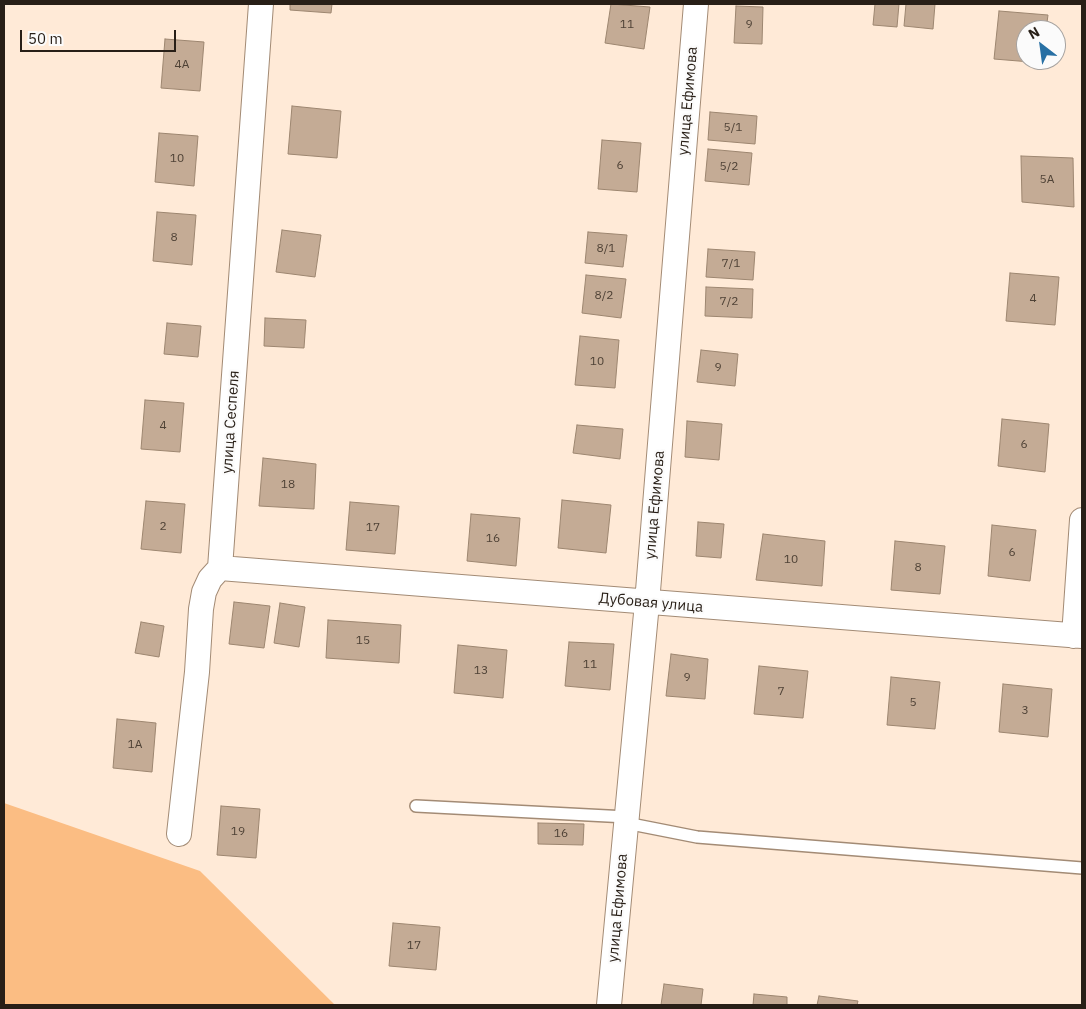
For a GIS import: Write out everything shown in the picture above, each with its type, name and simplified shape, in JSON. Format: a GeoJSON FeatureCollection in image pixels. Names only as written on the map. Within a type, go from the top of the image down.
{"type":"FeatureCollection","features":[{"type":"Feature","properties":{"kind":"street","name":"улица Сеспеля"},"geometry":{"type":"LineString","coordinates":[[220,568],[260,4]]}},
{"type":"Feature","properties":{"kind":"street","name":"улица Ефимова"},"geometry":{"type":"LineString","coordinates":[[609,1005],[647,603],[696,4]]}},
{"type":"Feature","properties":{"kind":"street"},"geometry":{"type":"LineString","coordinates":[[1078,636],[1082,520]]}},
{"type":"Feature","properties":{"kind":"street","name":"Дубовая улица"},"geometry":{"type":"LineString","coordinates":[[220,568],[1078,636]]}},
{"type":"Feature","properties":{"kind":"street"},"geometry":{"type":"LineString","coordinates":[[179,834],[197,672],[201,609],[204,592],[210,579],[220,568]]}},
{"type":"Feature","properties":{"kind":"lane"},"geometry":{"type":"LineString","coordinates":[[416,806],[627,820],[698,837],[1082,868]]}},
{"type":"Feature","properties":{"kind":"shaded area"},"geometry":{"type":"Polygon","coordinates":[[[4,803],[200,871],[335,1005],[4,1005],[4,803]]]}},
{"type":"Feature","properties":{"kind":"building"},"geometry":{"type":"Polygon","coordinates":[[[290,4],[332,4],[331,13],[290,10],[290,4]]]}},
{"type":"Feature","properties":{"kind":"building"},"geometry":{"type":"Polygon","coordinates":[[[611,4],[650,7],[644,49],[605,43],[611,4]]]}},
{"type":"Feature","properties":{"kind":"building"},"geometry":{"type":"Polygon","coordinates":[[[875,4],[899,4],[897,27],[873,25],[875,4]]]}},
{"type":"Feature","properties":{"kind":"building"},"geometry":{"type":"Polygon","coordinates":[[[906,4],[935,4],[933,29],[904,26],[906,4]]]}},
{"type":"Feature","properties":{"kind":"building"},"geometry":{"type":"Polygon","coordinates":[[[736,6],[763,7],[762,44],[734,43],[736,6]]]}},
{"type":"Feature","properties":{"kind":"building"},"geometry":{"type":"Polygon","coordinates":[[[999,11],[1048,15],[1047,20],[1016,20],[1016,61],[994,59],[999,11]]]}},
{"type":"Feature","properties":{"kind":"building"},"geometry":{"type":"Polygon","coordinates":[[[165,39],[204,42],[200,91],[161,88],[165,39]]]}},
{"type":"Feature","properties":{"kind":"building"},"geometry":{"type":"Polygon","coordinates":[[[292,106],[341,111],[337,158],[288,154],[292,106]]]}},
{"type":"Feature","properties":{"kind":"building"},"geometry":{"type":"Polygon","coordinates":[[[710,112],[757,116],[755,144],[708,140],[710,112]]]}},
{"type":"Feature","properties":{"kind":"building"},"geometry":{"type":"Polygon","coordinates":[[[159,133],[198,136],[194,186],[155,182],[159,133]]]}},
{"type":"Feature","properties":{"kind":"building"},"geometry":{"type":"Polygon","coordinates":[[[602,140],[641,143],[637,192],[598,189],[602,140]]]}},
{"type":"Feature","properties":{"kind":"building"},"geometry":{"type":"Polygon","coordinates":[[[708,149],[752,153],[749,185],[705,181],[708,149]]]}},
{"type":"Feature","properties":{"kind":"building"},"geometry":{"type":"Polygon","coordinates":[[[1021,156],[1073,158],[1074,207],[1022,202],[1021,156]]]}},
{"type":"Feature","properties":{"kind":"building"},"geometry":{"type":"Polygon","coordinates":[[[157,212],[196,215],[192,265],[153,261],[157,212]]]}},
{"type":"Feature","properties":{"kind":"building"},"geometry":{"type":"Polygon","coordinates":[[[282,230],[321,235],[315,277],[276,272],[282,230]]]}},
{"type":"Feature","properties":{"kind":"building"},"geometry":{"type":"Polygon","coordinates":[[[588,232],[627,235],[623,267],[585,263],[588,232]]]}},
{"type":"Feature","properties":{"kind":"building"},"geometry":{"type":"Polygon","coordinates":[[[708,249],[755,252],[753,280],[706,277],[708,249]]]}},
{"type":"Feature","properties":{"kind":"building"},"geometry":{"type":"Polygon","coordinates":[[[1010,273],[1059,277],[1055,325],[1006,321],[1010,273]]]}},
{"type":"Feature","properties":{"kind":"building"},"geometry":{"type":"Polygon","coordinates":[[[586,275],[626,279],[621,318],[582,313],[586,275]]]}},
{"type":"Feature","properties":{"kind":"building"},"geometry":{"type":"Polygon","coordinates":[[[706,287],[753,289],[752,318],[705,316],[706,287]]]}},
{"type":"Feature","properties":{"kind":"building"},"geometry":{"type":"Polygon","coordinates":[[[265,318],[306,320],[304,348],[264,346],[265,318]]]}},
{"type":"Feature","properties":{"kind":"building"},"geometry":{"type":"Polygon","coordinates":[[[167,323],[201,326],[198,357],[164,354],[167,323]]]}},
{"type":"Feature","properties":{"kind":"building"},"geometry":{"type":"Polygon","coordinates":[[[580,336],[619,340],[615,388],[575,385],[580,336]]]}},
{"type":"Feature","properties":{"kind":"building"},"geometry":{"type":"Polygon","coordinates":[[[701,350],[738,354],[735,386],[697,382],[701,350]]]}},
{"type":"Feature","properties":{"kind":"building"},"geometry":{"type":"Polygon","coordinates":[[[145,400],[184,403],[180,452],[141,449],[145,400]]]}},
{"type":"Feature","properties":{"kind":"building"},"geometry":{"type":"Polygon","coordinates":[[[1002,419],[1049,424],[1045,472],[998,466],[1002,419]]]}},
{"type":"Feature","properties":{"kind":"building"},"geometry":{"type":"Polygon","coordinates":[[[687,421],[722,424],[719,460],[685,457],[687,421]]]}},
{"type":"Feature","properties":{"kind":"building"},"geometry":{"type":"Polygon","coordinates":[[[577,425],[623,429],[620,459],[573,453],[577,425]]]}},
{"type":"Feature","properties":{"kind":"building"},"geometry":{"type":"Polygon","coordinates":[[[263,458],[316,464],[314,509],[259,506],[263,458]]]}},
{"type":"Feature","properties":{"kind":"building"},"geometry":{"type":"Polygon","coordinates":[[[562,500],[611,505],[606,553],[558,548],[562,500]]]}},
{"type":"Feature","properties":{"kind":"building"},"geometry":{"type":"Polygon","coordinates":[[[146,501],[185,504],[181,553],[141,549],[146,501]]]}},
{"type":"Feature","properties":{"kind":"building"},"geometry":{"type":"Polygon","coordinates":[[[350,502],[399,506],[395,554],[346,550],[350,502]]]}},
{"type":"Feature","properties":{"kind":"building"},"geometry":{"type":"Polygon","coordinates":[[[471,514],[520,518],[516,566],[467,561],[471,514]]]}},
{"type":"Feature","properties":{"kind":"building"},"geometry":{"type":"Polygon","coordinates":[[[698,522],[724,524],[721,558],[696,556],[698,522]]]}},
{"type":"Feature","properties":{"kind":"building"},"geometry":{"type":"Polygon","coordinates":[[[992,525],[1036,530],[1030,581],[988,576],[992,525]]]}},
{"type":"Feature","properties":{"kind":"building"},"geometry":{"type":"Polygon","coordinates":[[[763,534],[825,541],[822,586],[756,580],[763,534]]]}},
{"type":"Feature","properties":{"kind":"building"},"geometry":{"type":"Polygon","coordinates":[[[895,541],[945,546],[940,594],[891,590],[895,541]]]}},
{"type":"Feature","properties":{"kind":"building"},"geometry":{"type":"Polygon","coordinates":[[[234,602],[270,606],[264,648],[229,644],[234,602]]]}},
{"type":"Feature","properties":{"kind":"building"},"geometry":{"type":"Polygon","coordinates":[[[280,603],[305,607],[299,647],[274,643],[280,603]]]}},
{"type":"Feature","properties":{"kind":"building"},"geometry":{"type":"Polygon","coordinates":[[[328,620],[401,625],[399,663],[326,658],[328,620]]]}},
{"type":"Feature","properties":{"kind":"building"},"geometry":{"type":"Polygon","coordinates":[[[141,622],[164,626],[159,657],[135,653],[141,622]]]}},
{"type":"Feature","properties":{"kind":"building"},"geometry":{"type":"Polygon","coordinates":[[[569,642],[614,644],[610,690],[565,686],[569,642]]]}},
{"type":"Feature","properties":{"kind":"building"},"geometry":{"type":"Polygon","coordinates":[[[458,645],[507,650],[503,698],[454,693],[458,645]]]}},
{"type":"Feature","properties":{"kind":"building"},"geometry":{"type":"Polygon","coordinates":[[[671,654],[708,659],[705,699],[666,696],[671,654]]]}},
{"type":"Feature","properties":{"kind":"building"},"geometry":{"type":"Polygon","coordinates":[[[759,666],[808,671],[803,718],[754,714],[759,666]]]}},
{"type":"Feature","properties":{"kind":"building"},"geometry":{"type":"Polygon","coordinates":[[[891,677],[940,682],[935,729],[887,725],[891,677]]]}},
{"type":"Feature","properties":{"kind":"building"},"geometry":{"type":"Polygon","coordinates":[[[1003,684],[1052,689],[1048,737],[999,732],[1003,684]]]}},
{"type":"Feature","properties":{"kind":"building"},"geometry":{"type":"Polygon","coordinates":[[[117,719],[156,723],[152,772],[113,768],[117,719]]]}},
{"type":"Feature","properties":{"kind":"building"},"geometry":{"type":"Polygon","coordinates":[[[221,806],[260,809],[256,858],[217,855],[221,806]]]}},
{"type":"Feature","properties":{"kind":"building"},"geometry":{"type":"Polygon","coordinates":[[[538,823],[584,824],[583,845],[538,844],[538,823]]]}},
{"type":"Feature","properties":{"kind":"building"},"geometry":{"type":"Polygon","coordinates":[[[393,923],[440,927],[436,970],[389,966],[393,923]]]}},
{"type":"Feature","properties":{"kind":"building"},"geometry":{"type":"Polygon","coordinates":[[[664,984],[703,989],[701,1005],[661,1005],[664,984]]]}},
{"type":"Feature","properties":{"kind":"building"},"geometry":{"type":"Polygon","coordinates":[[[754,994],[787,997],[787,1005],[753,1005],[754,994]]]}},
{"type":"Feature","properties":{"kind":"building"},"geometry":{"type":"Polygon","coordinates":[[[819,996],[858,1001],[857,1005],[817,1005],[819,996]]]}}]}
